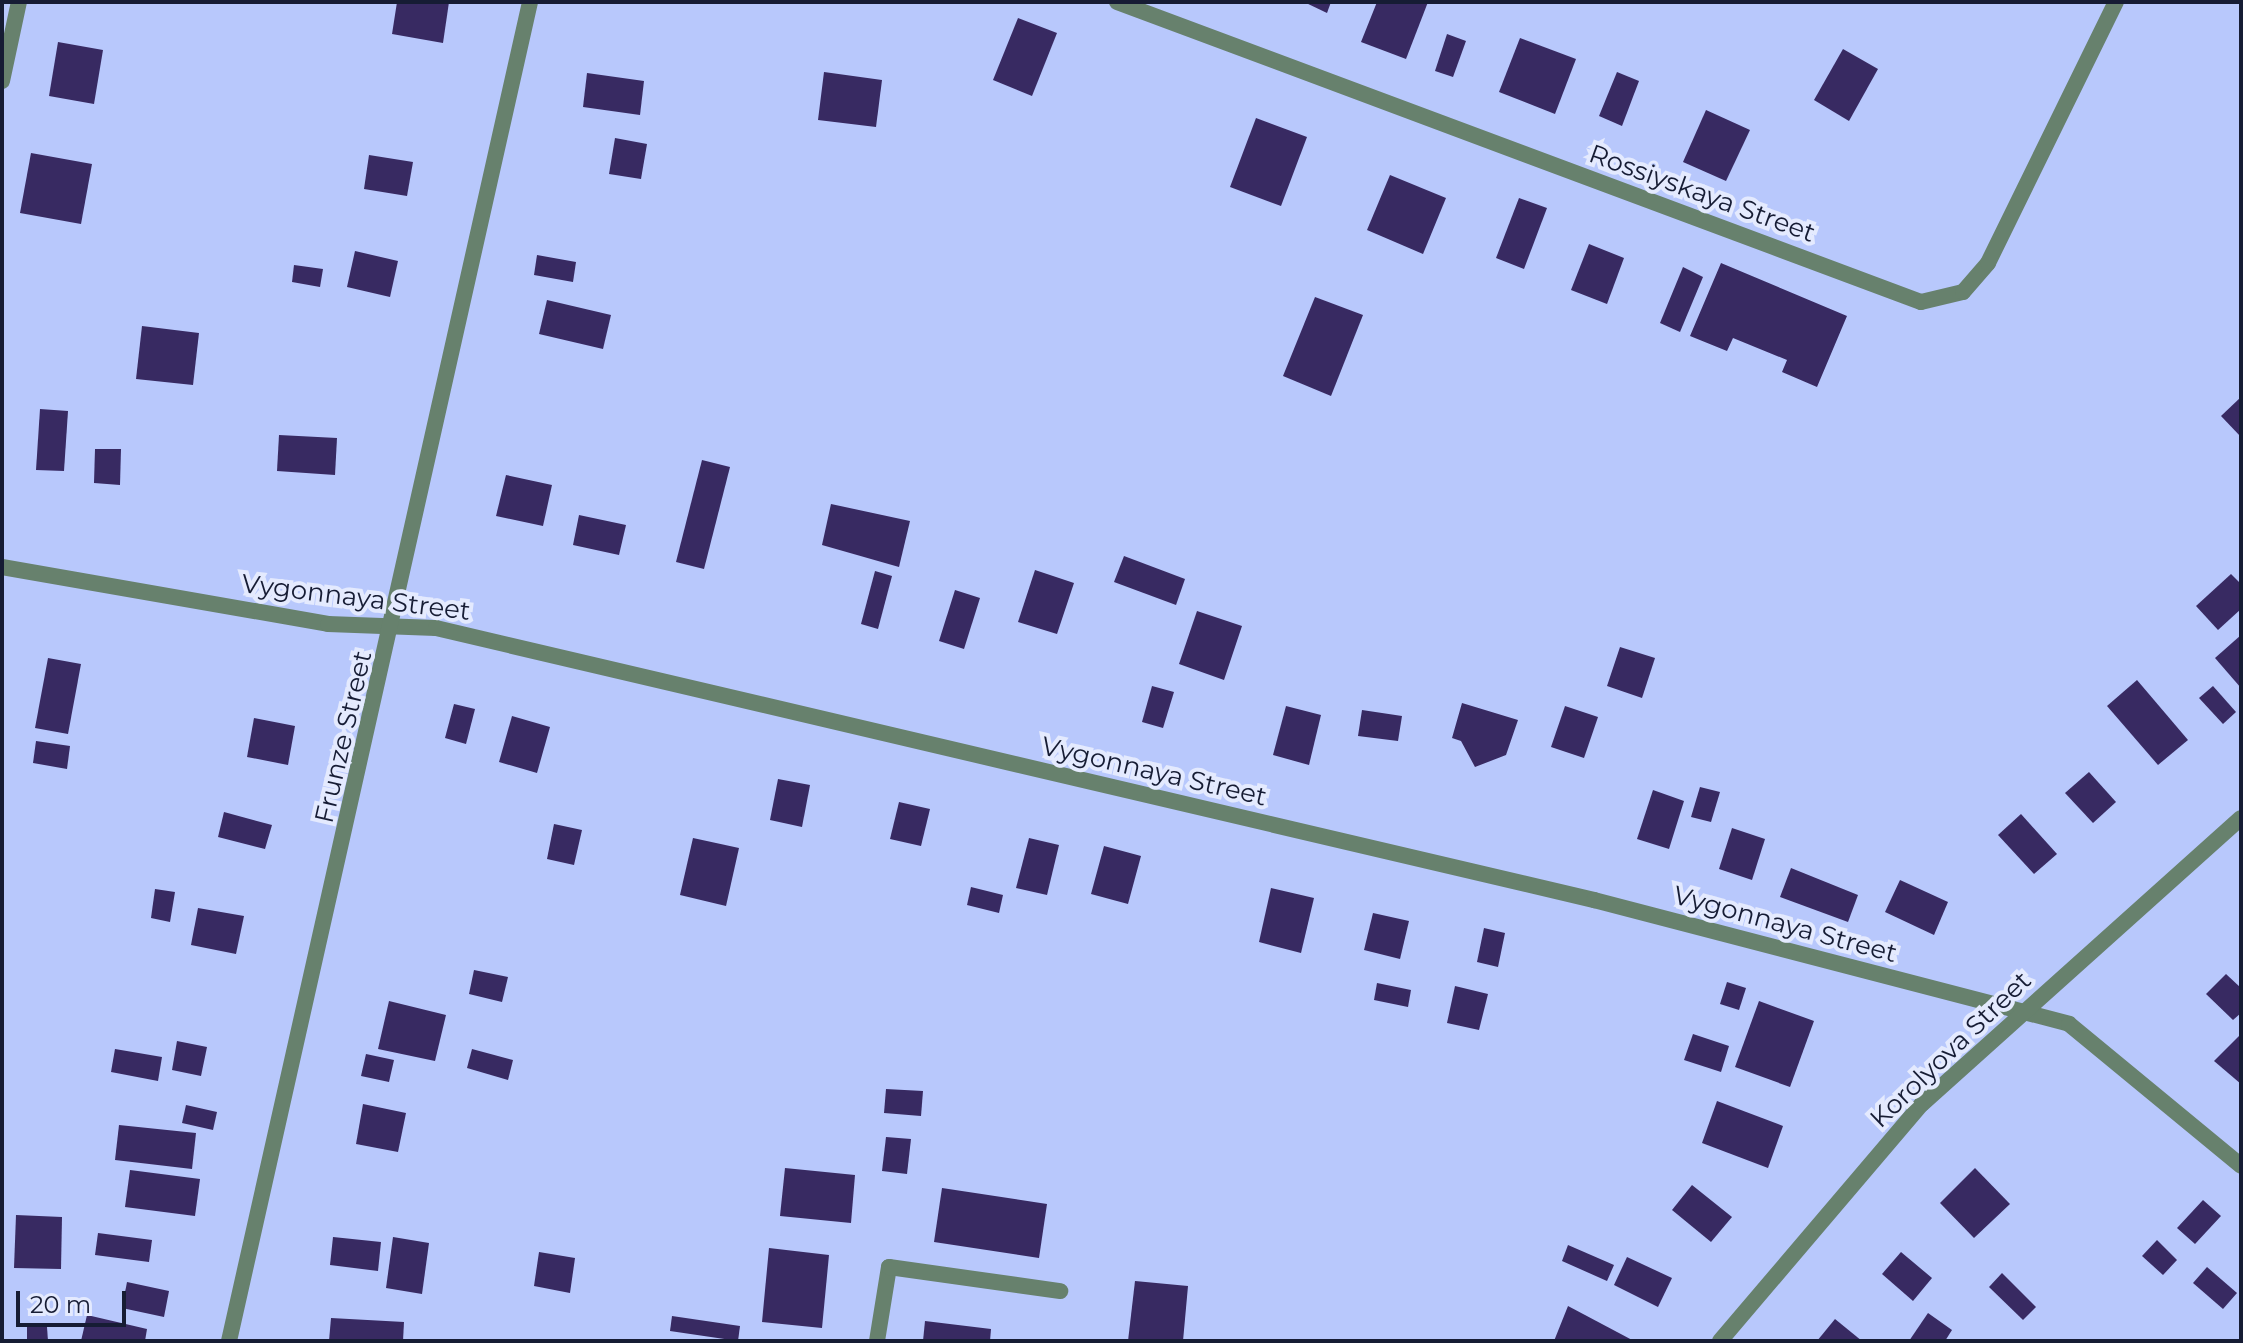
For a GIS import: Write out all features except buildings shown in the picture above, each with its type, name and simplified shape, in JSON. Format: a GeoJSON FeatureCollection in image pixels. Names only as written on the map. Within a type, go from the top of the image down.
{"type":"FeatureCollection","features":[{"type":"Feature","properties":{"kind":"street"},"geometry":{"type":"LineString","coordinates":[[2,81],[19,2]]}},
{"type":"Feature","properties":{"kind":"street","name":"Frunze Street"},"geometry":{"type":"LineString","coordinates":[[229,1341],[395,624],[530,2]]}},
{"type":"Feature","properties":{"kind":"street","name":"Rossiyskaya Street"},"geometry":{"type":"LineString","coordinates":[[1117,2],[1921,302],[1963,292],[1988,263],[2116,2]]}},
{"type":"Feature","properties":{"kind":"street","name":"Vygonnaya Street"},"geometry":{"type":"LineString","coordinates":[[2,567],[328,624],[395,624],[436,628],[1563,892],[2069,1024],[2241,1166]]}},
{"type":"Feature","properties":{"kind":"street","name":"Korolyova Street"},"geometry":{"type":"LineString","coordinates":[[1720,1341],[1922,1104],[2021,1012],[2241,818]]}},
{"type":"Feature","properties":{"kind":"street"},"geometry":{"type":"LineString","coordinates":[[877,1341],[889,1267],[1060,1291]]}}]}
